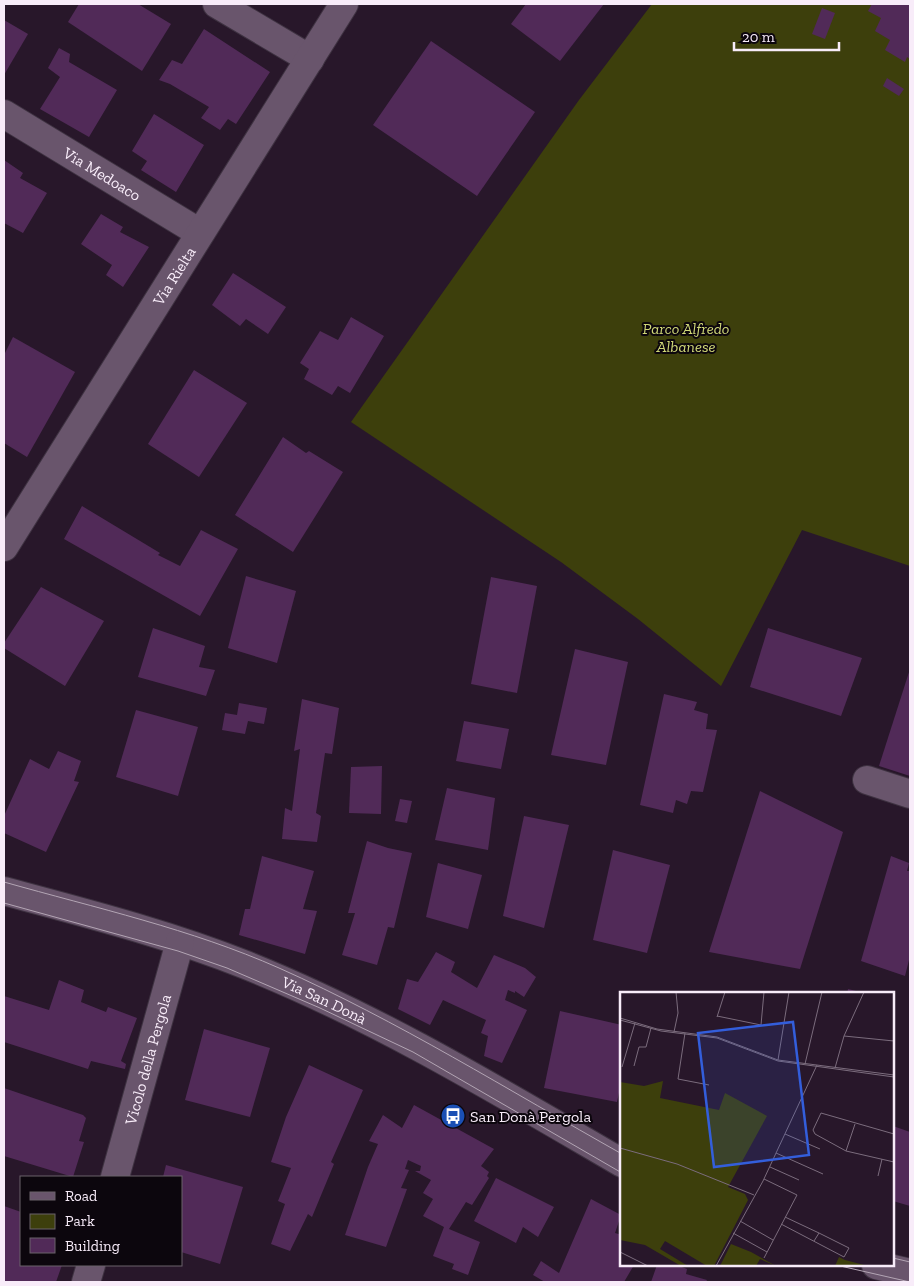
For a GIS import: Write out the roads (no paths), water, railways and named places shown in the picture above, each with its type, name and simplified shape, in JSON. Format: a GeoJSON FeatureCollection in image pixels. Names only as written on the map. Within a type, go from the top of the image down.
{"type":"FeatureCollection","features":[{"type":"Feature","properties":{"kind":"street"},"geometry":{"type":"LineString","coordinates":[[217,4],[310,60]]}},
{"type":"Feature","properties":{"kind":"street","name":"Via Rielta"},"geometry":{"type":"LineString","coordinates":[[4,547],[344,4]]}},
{"type":"Feature","properties":{"kind":"street","name":"Via Medoaco"},"geometry":{"type":"LineString","coordinates":[[4,114],[200,233]]}},
{"type":"Feature","properties":{"kind":"street"},"geometry":{"type":"LineString","coordinates":[[867,780],[910,794]]}},
{"type":"Feature","properties":{"kind":"street","name":"Via San Donà"},"geometry":{"type":"LineString","coordinates":[[4,891],[130,925],[265,973],[381,1027],[620,1162]]}},
{"type":"Feature","properties":{"kind":"street","name":"Vicolo della Pergola"},"geometry":{"type":"LineString","coordinates":[[115,1176],[180,942]]}},
{"type":"Feature","properties":{"kind":"street"},"geometry":{"type":"LineString","coordinates":[[86,1282],[91,1266]]}},
{"type":"Feature","properties":{"kind":"street"},"geometry":{"type":"LineString","coordinates":[[880,1266],[910,1273]]}},
{"type":"Feature","properties":{"kind":"tram line"},"geometry":{"type":"LineString","coordinates":[[4,882],[178,931],[246,954],[279,968],[410,1033],[620,1153]]}},
{"type":"Feature","properties":{"kind":"tram line"},"geometry":{"type":"LineString","coordinates":[[4,903],[178,951],[227,968],[320,1008],[413,1052],[620,1172]]}},
{"type":"Feature","properties":{"kind":"tram line"},"geometry":{"type":"LineString","coordinates":[[894,1258],[910,1262]]}},
{"type":"Feature","properties":{"kind":"tram line"},"geometry":{"type":"LineString","coordinates":[[840,1266],[910,1282]]}},
{"type":"Feature","properties":{"kind":"place","name":"San Donà Pergola"},"geometry":{"type":"Point","coordinates":[453,1116]}},
{"type":"Feature","properties":{"kind":"park label","name":"Parco Alfredo Albanese"},"geometry":{"type":"Point","coordinates":[686,337]}}]}
